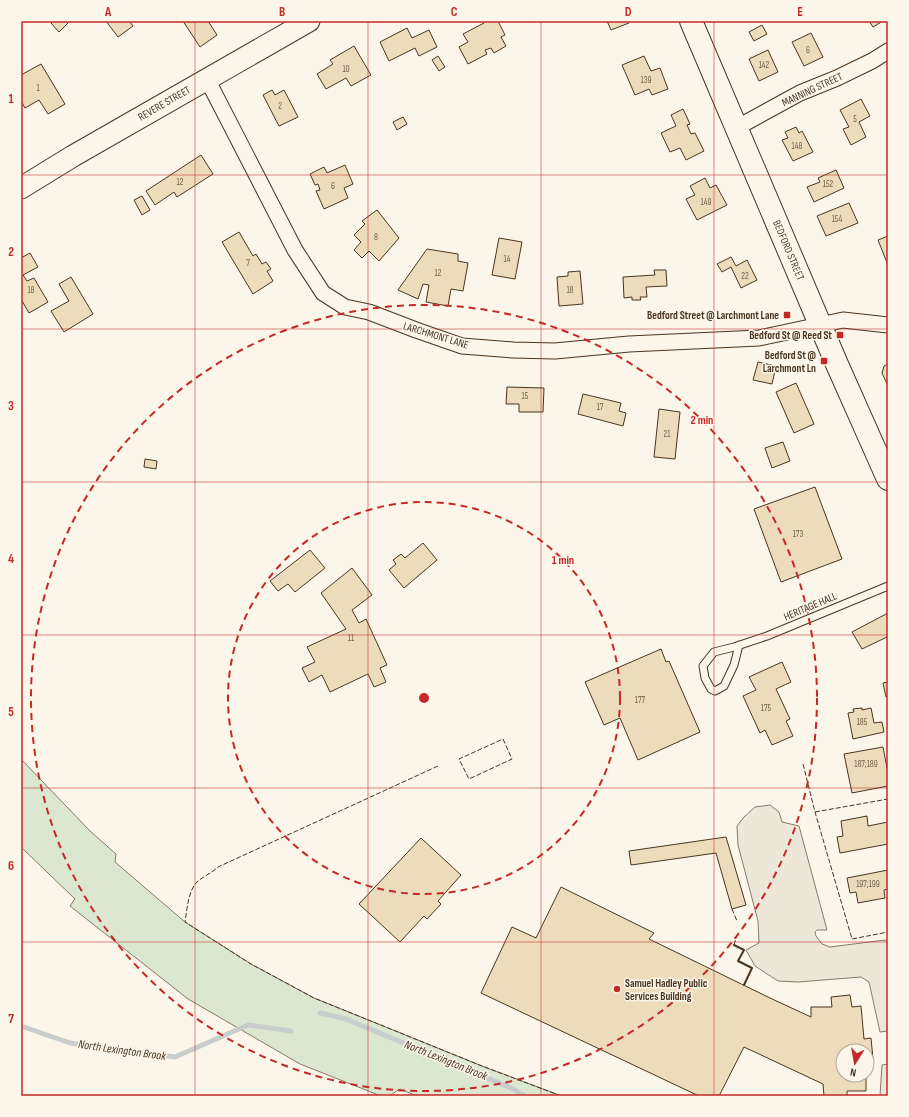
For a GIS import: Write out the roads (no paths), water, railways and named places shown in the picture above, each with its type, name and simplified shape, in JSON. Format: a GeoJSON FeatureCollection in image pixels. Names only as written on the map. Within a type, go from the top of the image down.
{"type":"FeatureCollection","features":[{"type":"Feature","properties":{"kind":"main road","name":"BEDFORD STREET"},"geometry":{"type":"LineString","coordinates":[[691,21],[820,324],[888,479]]}},
{"type":"Feature","properties":{"kind":"street","name":"REVERE STREET"},"geometry":{"type":"LineString","coordinates":[[21,188],[73,156],[309,21]]}},
{"type":"Feature","properties":{"kind":"street","name":"MANNING STREET"},"geometry":{"type":"LineString","coordinates":[[736,128],[800,93],[837,78],[888,51]]}},
{"type":"Feature","properties":{"kind":"street","name":"LARCHMONT LANE"},"geometry":{"type":"LineString","coordinates":[[206,79],[296,250],[323,293],[345,307],[369,312],[462,346],[513,350],[555,351],[629,344],[759,338],[843,320],[885,322]]}},
{"type":"Feature","properties":{"kind":"lane","name":"HERITAGE HALL"},"geometry":{"type":"LineString","coordinates":[[739,646],[734,665],[724,686],[715,691],[711,689],[705,678],[703,666],[714,652],[739,646],[767,636],[888,586]]}},
{"type":"Feature","properties":{"kind":"waterway","name":"North Lexington Brook"},"geometry":{"type":"LineString","coordinates":[[320,1013],[346,1019],[511,1088],[525,1096]]}},
{"type":"Feature","properties":{"kind":"waterway","name":"North Lexington Brook"},"geometry":{"type":"LineString","coordinates":[[21,1026],[70,1043],[175,1057],[248,1025],[291,1031]]}},
{"type":"Feature","properties":{"kind":"place","name":"Bedford Street @ Larchmont Lane"},"geometry":{"type":"Point","coordinates":[787,315]}},
{"type":"Feature","properties":{"kind":"place","name":"Bedford St @ Reed St"},"geometry":{"type":"Point","coordinates":[840,335]}},
{"type":"Feature","properties":{"kind":"place","name":"Bedford St @ Larchmont Ln"},"geometry":{"type":"Point","coordinates":[824,361]}},
{"type":"Feature","properties":{"kind":"place","name":"Samuel Hadley Public Services Building"},"geometry":{"type":"Point","coordinates":[617,989]}}]}
